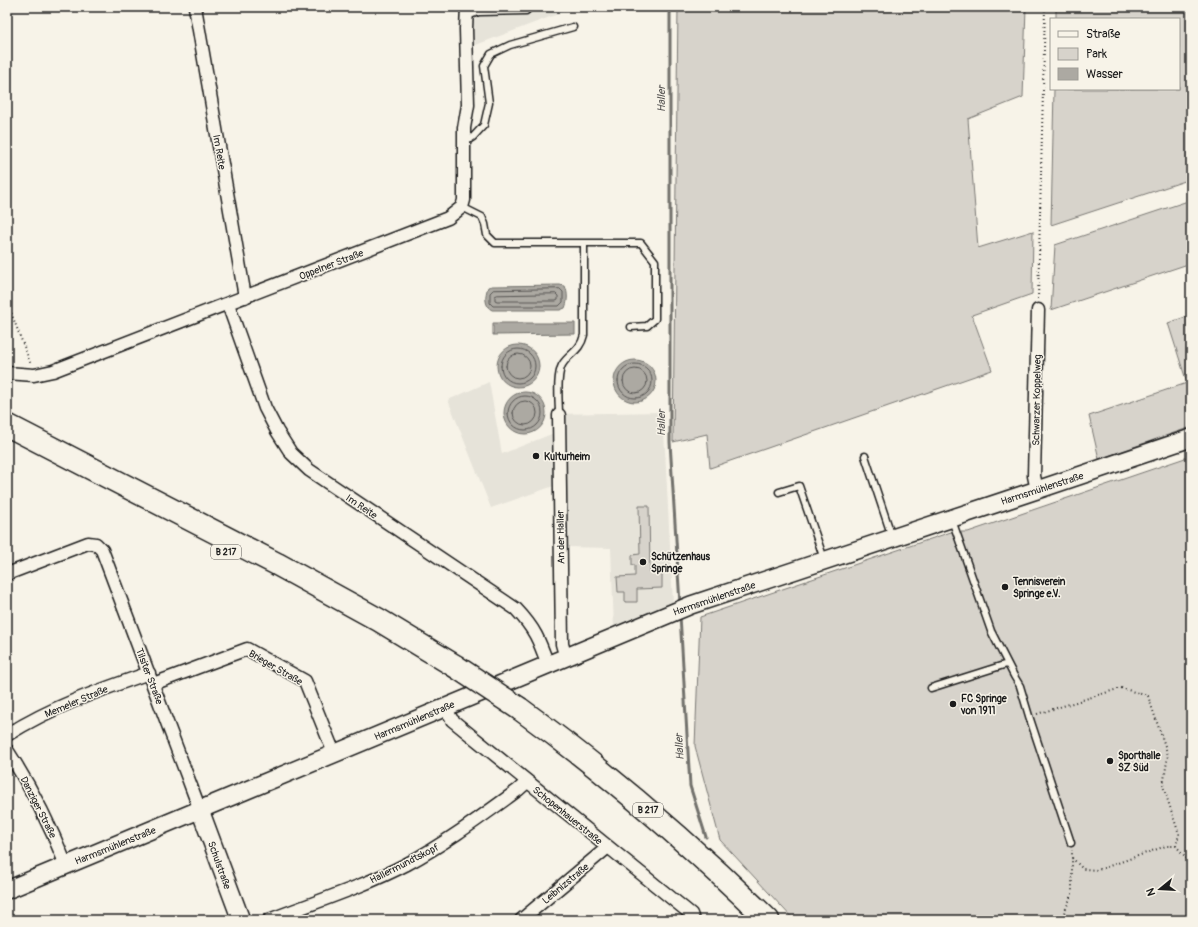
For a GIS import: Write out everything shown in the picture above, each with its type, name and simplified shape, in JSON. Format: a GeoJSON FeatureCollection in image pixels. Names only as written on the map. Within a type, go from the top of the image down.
{"type":"FeatureCollection","features":[{"type":"Feature","properties":{"kind":"highway","name":"B 217"},"geometry":{"type":"LineString","coordinates":[[10,432],[367,628],[448,669],[580,754],[678,835],[768,920]]}},
{"type":"Feature","properties":{"kind":"highway","name":"B 217"},"geometry":{"type":"LineString","coordinates":[[513,712],[669,845],[749,920]]}},
{"type":"Feature","properties":{"kind":"street","name":"Im Reite"},"geometry":{"type":"LineString","coordinates":[[195,7],[245,297]]}},
{"type":"Feature","properties":{"kind":"street"},"geometry":{"type":"LineString","coordinates":[[462,207],[465,190],[464,128],[468,105],[467,12]]}},
{"type":"Feature","properties":{"kind":"street","name":"Oppelner Straße"},"geometry":{"type":"LineString","coordinates":[[7,373],[34,375],[53,371],[448,218],[462,207]]}},
{"type":"Feature","properties":{"kind":"street","name":"Im Reite"},"geometry":{"type":"LineString","coordinates":[[228,304],[265,408],[277,432],[291,453],[309,470],[516,609],[529,623],[540,640],[548,665]]}},
{"type":"Feature","properties":{"kind":"street","name":"Schwarzer Koppelweg"},"geometry":{"type":"LineString","coordinates":[[1037,490],[1034,476],[1038,310]]}},
{"type":"Feature","properties":{"kind":"street","name":"An der Haller"},"geometry":{"type":"LineString","coordinates":[[559,415],[562,644],[566,658]]}},
{"type":"Feature","properties":{"kind":"street","name":"Harmsmühlenstraße"},"geometry":{"type":"LineString","coordinates":[[7,890],[691,605],[1191,438]]}},
{"type":"Feature","properties":{"kind":"street","name":"Tilsiter Straße"},"geometry":{"type":"LineString","coordinates":[[7,574],[88,543],[96,544],[102,550],[200,810]]}},
{"type":"Feature","properties":{"kind":"street","name":"Brieger Straße"},"geometry":{"type":"LineString","coordinates":[[151,678],[247,649],[305,681],[334,754]]}},
{"type":"Feature","properties":{"kind":"street","name":"Memeler Straße"},"geometry":{"type":"LineString","coordinates":[[7,735],[43,714],[68,703],[151,678]]}},
{"type":"Feature","properties":{"kind":"street","name":"Schopenhauerstraße"},"geometry":{"type":"LineString","coordinates":[[445,707],[452,720],[691,914],[694,920]]}},
{"type":"Feature","properties":{"kind":"street","name":"Danziger Straße"},"geometry":{"type":"LineString","coordinates":[[7,750],[41,807],[66,865]]}},
{"type":"Feature","properties":{"kind":"street","name":"Hallermundtskopf"},"geometry":{"type":"LineString","coordinates":[[269,920],[363,884],[406,865],[444,842],[518,790],[527,782]]}},
{"type":"Feature","properties":{"kind":"street","name":"Schulstraße"},"geometry":{"type":"LineString","coordinates":[[200,810],[241,920]]}},
{"type":"Feature","properties":{"kind":"street","name":"Leibnizstraße"},"geometry":{"type":"LineString","coordinates":[[521,920],[608,847]]}},
{"type":"Feature","properties":{"kind":"lane"},"geometry":{"type":"LineString","coordinates":[[467,12],[526,11],[530,7]]}},
{"type":"Feature","properties":{"kind":"lane"},"geometry":{"type":"LineString","coordinates":[[464,143],[473,137],[484,125],[489,103],[484,66],[491,54],[510,45],[572,27]]}},
{"type":"Feature","properties":{"kind":"lane"},"geometry":{"type":"LineString","coordinates":[[462,207],[482,217],[487,235],[495,243],[641,243],[655,261],[656,318],[647,326],[631,326]]}},
{"type":"Feature","properties":{"kind":"lane"},"geometry":{"type":"LineString","coordinates":[[559,415],[559,372],[563,363],[578,349],[584,335],[584,243]]}},
{"type":"Feature","properties":{"kind":"lane"},"geometry":{"type":"LineString","coordinates":[[865,456],[893,538]]}},
{"type":"Feature","properties":{"kind":"lane"},"geometry":{"type":"LineString","coordinates":[[779,492],[799,486],[824,561]]}},
{"type":"Feature","properties":{"kind":"lane"},"geometry":{"type":"LineString","coordinates":[[951,518],[991,631],[1020,686],[1071,843]]}},
{"type":"Feature","properties":{"kind":"lane"},"geometry":{"type":"LineString","coordinates":[[931,688],[1008,664]]}},
{"type":"Feature","properties":{"kind":"path"},"geometry":{"type":"LineString","coordinates":[[1038,310],[1045,7]]}},
{"type":"Feature","properties":{"kind":"path"},"geometry":{"type":"LineString","coordinates":[[7,302],[34,375]]}},
{"type":"Feature","properties":{"kind":"path"},"geometry":{"type":"LineString","coordinates":[[1029,716],[1121,688],[1148,696],[1168,755],[1163,786],[1179,834],[1176,846]]}},
{"type":"Feature","properties":{"kind":"path"},"geometry":{"type":"LineString","coordinates":[[1061,920],[1072,894],[1071,843]]}},
{"type":"Feature","properties":{"kind":"path"},"geometry":{"type":"LineString","coordinates":[[1072,858],[1084,869],[1098,870],[1166,846],[1176,846],[1191,863]]}},
{"type":"Feature","properties":{"kind":"shaded area"},"geometry":{"type":"Polygon","coordinates":[[[478,7],[571,7],[571,9],[473,46],[472,25],[479,12],[478,7]]]}},
{"type":"Feature","properties":{"kind":"shaded area"},"geometry":{"type":"Polygon","coordinates":[[[489,382],[502,454],[554,433],[554,414],[663,412],[673,603],[614,629],[611,548],[566,547],[565,482],[491,508],[448,400],[489,382]]]}},
{"type":"Feature","properties":{"kind":"green space"},"geometry":{"type":"Polygon","coordinates":[[[678,7],[1026,7],[1023,97],[968,119],[978,248],[1033,231],[1032,294],[972,315],[992,370],[710,468],[707,434],[673,442],[678,7]]]}},
{"type":"Feature","properties":{"kind":"green space"},"geometry":{"type":"Polygon","coordinates":[[[1056,7],[1191,7],[1191,179],[1051,225],[1054,90],[1180,90],[1180,18],[1056,18],[1056,7]]]}},
{"type":"Feature","properties":{"kind":"green space"},"geometry":{"type":"Polygon","coordinates":[[[1191,200],[1191,263],[1051,310],[1055,245],[1191,200]]]}},
{"type":"Feature","properties":{"kind":"green space"},"geometry":{"type":"Polygon","coordinates":[[[1191,315],[1191,427],[1099,459],[1089,416],[1187,383],[1168,323],[1191,315]]]}},
{"type":"Feature","properties":{"kind":"green space"},"geometry":{"type":"Polygon","coordinates":[[[1191,456],[1191,920],[794,920],[720,840],[695,746],[700,617],[951,532],[968,532],[1191,456]]]}},
{"type":"Feature","properties":{"kind":"green space"},"geometry":{"type":"Polygon","coordinates":[[[639,506],[649,506],[650,572],[662,572],[662,588],[637,589],[637,602],[625,602],[625,592],[618,592],[617,577],[635,576],[635,565],[632,565],[632,555],[640,554],[639,506]]]}},
{"type":"Feature","properties":{"kind":"water"},"geometry":{"type":"Polygon","coordinates":[[[492,286],[565,286],[567,291],[567,303],[565,308],[560,310],[492,310],[486,303],[486,293],[488,287],[492,286]]]}},
{"type":"Feature","properties":{"kind":"water"},"geometry":{"type":"Polygon","coordinates":[[[493,323],[575,323],[575,334],[493,335],[493,323]]]}},
{"type":"Feature","properties":{"kind":"water"},"geometry":{"type":"Polygon","coordinates":[[[514,345],[522,345],[530,348],[536,354],[539,366],[536,378],[530,384],[522,387],[514,387],[506,384],[500,378],[497,370],[497,362],[500,354],[506,348],[514,345]]]}},
{"type":"Feature","properties":{"kind":"water"},"geometry":{"type":"Polygon","coordinates":[[[631,360],[639,360],[647,363],[653,369],[656,381],[653,393],[647,399],[639,402],[631,402],[623,399],[617,393],[614,385],[614,377],[617,369],[623,363],[631,360]]]}},
{"type":"Feature","properties":{"kind":"water"},"geometry":{"type":"Polygon","coordinates":[[[521,392],[529,392],[537,395],[543,401],[546,413],[543,425],[537,431],[529,434],[521,434],[513,431],[507,425],[504,417],[504,409],[507,401],[513,395],[521,392]]]}},
{"type":"Feature","properties":{"kind":"waterway","name":"Haller"},"geometry":{"type":"LineString","coordinates":[[670,7],[670,442],[680,604]]}},
{"type":"Feature","properties":{"kind":"waterway","name":"Haller"},"geometry":{"type":"LineString","coordinates":[[680,615],[690,786],[706,837]]}},
{"type":"Feature","properties":{"kind":"place","name":"Kulturheim"},"geometry":{"type":"Point","coordinates":[536,456]}},
{"type":"Feature","properties":{"kind":"place","name":"Schützenhaus Springe"},"geometry":{"type":"Point","coordinates":[643,562]}},
{"type":"Feature","properties":{"kind":"place","name":"Tennisverein Springe e.V."},"geometry":{"type":"Point","coordinates":[1005,587]}},
{"type":"Feature","properties":{"kind":"place","name":"FC Springe von 1911"},"geometry":{"type":"Point","coordinates":[953,704]}},
{"type":"Feature","properties":{"kind":"place","name":"Sporthalle SZ Süd"},"geometry":{"type":"Point","coordinates":[1110,761]}}]}
